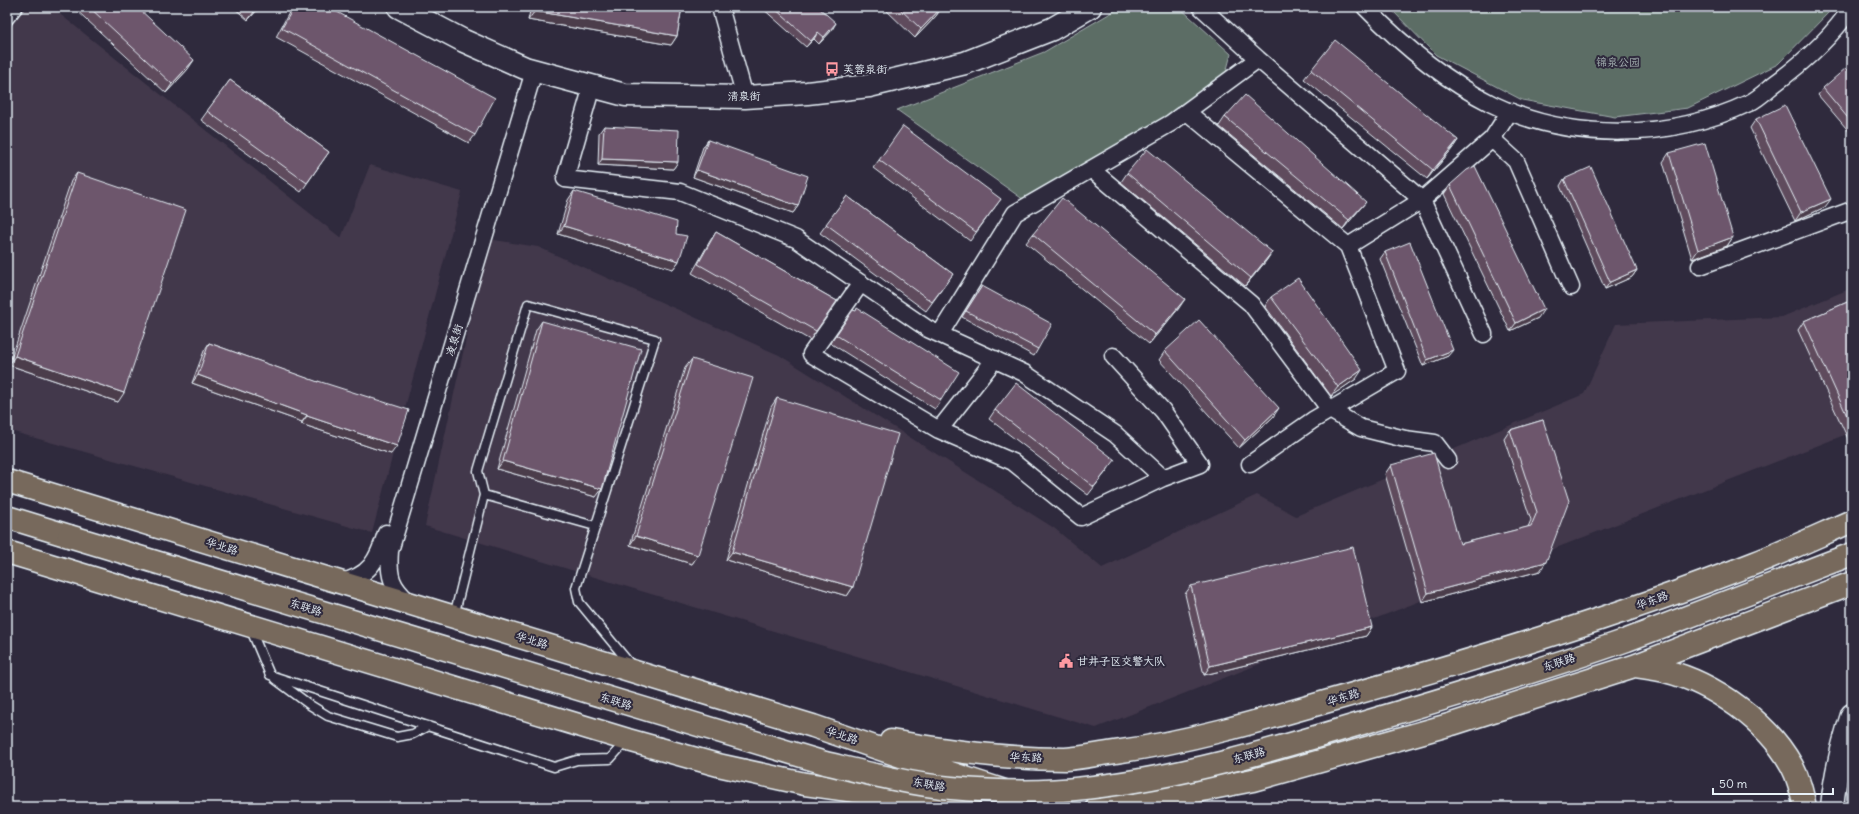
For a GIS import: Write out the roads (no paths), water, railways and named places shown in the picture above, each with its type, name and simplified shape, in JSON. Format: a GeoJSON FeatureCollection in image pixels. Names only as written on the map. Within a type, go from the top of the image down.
{"type":"FeatureCollection","features":[{"type":"Feature","properties":{"kind":"highway","name":"华北路"},"geometry":{"type":"LineString","coordinates":[[7,481],[813,726],[974,782],[1054,807]]}},
{"type":"Feature","properties":{"kind":"highway","name":"东联路"},"geometry":{"type":"LineString","coordinates":[[7,517],[825,763],[882,776],[950,788],[1019,791],[1084,788],[1140,780],[1189,770],[1337,731],[1445,699],[1624,640],[1852,554]]}},
{"type":"Feature","properties":{"kind":"highway","name":"华东路"},"geometry":{"type":"LineString","coordinates":[[813,726],[937,749],[1003,756],[1068,759],[1159,746],[1249,724],[1441,669],[1615,614],[1756,562],[1852,521]]}},
{"type":"Feature","properties":{"kind":"highway"},"geometry":{"type":"LineString","coordinates":[[7,552],[628,740],[718,765],[805,784],[968,807]]}},
{"type":"Feature","properties":{"kind":"highway"},"geometry":{"type":"LineString","coordinates":[[1097,807],[1152,800],[1253,780],[1452,724],[1634,666],[1852,583]]}},
{"type":"Feature","properties":{"kind":"highway"},"geometry":{"type":"LineString","coordinates":[[1634,666],[1666,671],[1691,680],[1716,692],[1741,708],[1760,725],[1779,747],[1792,766],[1803,797]]}},
{"type":"Feature","properties":{"kind":"street","name":"清泉街"},"geometry":{"type":"LineString","coordinates":[[399,7],[464,41],[529,69],[625,95],[745,97],[807,93],[869,86],[965,63],[1052,29],[1090,7]]}},
{"type":"Feature","properties":{"kind":"street"},"geometry":{"type":"LineString","coordinates":[[720,7],[745,97]]}},
{"type":"Feature","properties":{"kind":"street"},"geometry":{"type":"LineString","coordinates":[[1201,7],[1258,59],[1422,200],[1484,334]]}},
{"type":"Feature","properties":{"kind":"street"},"geometry":{"type":"LineString","coordinates":[[1365,7],[1394,37],[1463,88],[1493,104],[1560,128],[1647,132],[1697,122],[1750,103],[1802,63],[1842,23],[1852,7]]}},
{"type":"Feature","properties":{"kind":"street"},"geometry":{"type":"LineString","coordinates":[[940,334],[1015,213],[1171,123],[1258,59]]}},
{"type":"Feature","properties":{"kind":"street","name":"凌泉街"},"geometry":{"type":"LineString","coordinates":[[340,582],[354,579],[364,573],[381,549],[529,69]]}},
{"type":"Feature","properties":{"kind":"street","name":"凌泉街"},"geometry":{"type":"LineString","coordinates":[[410,603],[398,592],[391,580],[389,566],[390,552],[529,69]]}},
{"type":"Feature","properties":{"kind":"street"},"geometry":{"type":"LineString","coordinates":[[592,86],[565,179],[680,192],[796,239],[928,329],[1024,373],[1115,434],[1163,478]]}},
{"type":"Feature","properties":{"kind":"street"},"geometry":{"type":"LineString","coordinates":[[1348,246],[1422,200],[1492,139],[1510,111]]}},
{"type":"Feature","properties":{"kind":"street"},"geometry":{"type":"LineString","coordinates":[[1187,112],[1348,246],[1397,372],[1330,410],[1250,464]]}},
{"type":"Feature","properties":{"kind":"street"},"geometry":{"type":"LineString","coordinates":[[1492,139],[1516,162],[1571,288]]}},
{"type":"Feature","properties":{"kind":"street"},"geometry":{"type":"LineString","coordinates":[[1091,169],[1251,304],[1330,410],[1361,428],[1405,439],[1435,443],[1448,460]]}},
{"type":"Feature","properties":{"kind":"street"},"geometry":{"type":"LineString","coordinates":[[1700,266],[1852,210]]}},
{"type":"Feature","properties":{"kind":"street"},"geometry":{"type":"LineString","coordinates":[[861,283],[811,354],[939,430],[1013,462],[1081,517],[1163,478],[1200,464],[1163,411],[1113,356]]}},
{"type":"Feature","properties":{"kind":"street"},"geometry":{"type":"LineString","coordinates":[[939,430],[994,359]]}},
{"type":"Feature","properties":{"kind":"street"},"geometry":{"type":"LineString","coordinates":[[1832,807],[1834,781],[1843,744],[1852,716]]}},
{"type":"Feature","properties":{"kind":"lane"},"geometry":{"type":"LineString","coordinates":[[7,22],[19,7]]}},
{"type":"Feature","properties":{"kind":"lane"},"geometry":{"type":"LineString","coordinates":[[454,616],[484,495],[478,471],[528,304],[655,339],[576,588],[579,602],[636,672]]}},
{"type":"Feature","properties":{"kind":"lane"},"geometry":{"type":"LineString","coordinates":[[484,495],[595,526]]}},
{"type":"Feature","properties":{"kind":"lane"},"geometry":{"type":"LineString","coordinates":[[250,625],[270,675],[310,705],[328,716],[397,736],[413,734],[428,726]]}},
{"type":"Feature","properties":{"kind":"lane"},"geometry":{"type":"LineString","coordinates":[[270,675],[554,767],[577,760],[610,759],[628,740]]}},
{"type":"Feature","properties":{"kind":"place","name":"芙蓉泉街"},"geometry":{"type":"Point","coordinates":[832,69]}},
{"type":"Feature","properties":{"kind":"place","name":"甘井子区交警大队"},"geometry":{"type":"Point","coordinates":[1066,661]}},
{"type":"Feature","properties":{"kind":"park label","name":"锦泉公园"},"geometry":{"type":"Point","coordinates":[1618,62]}}]}
